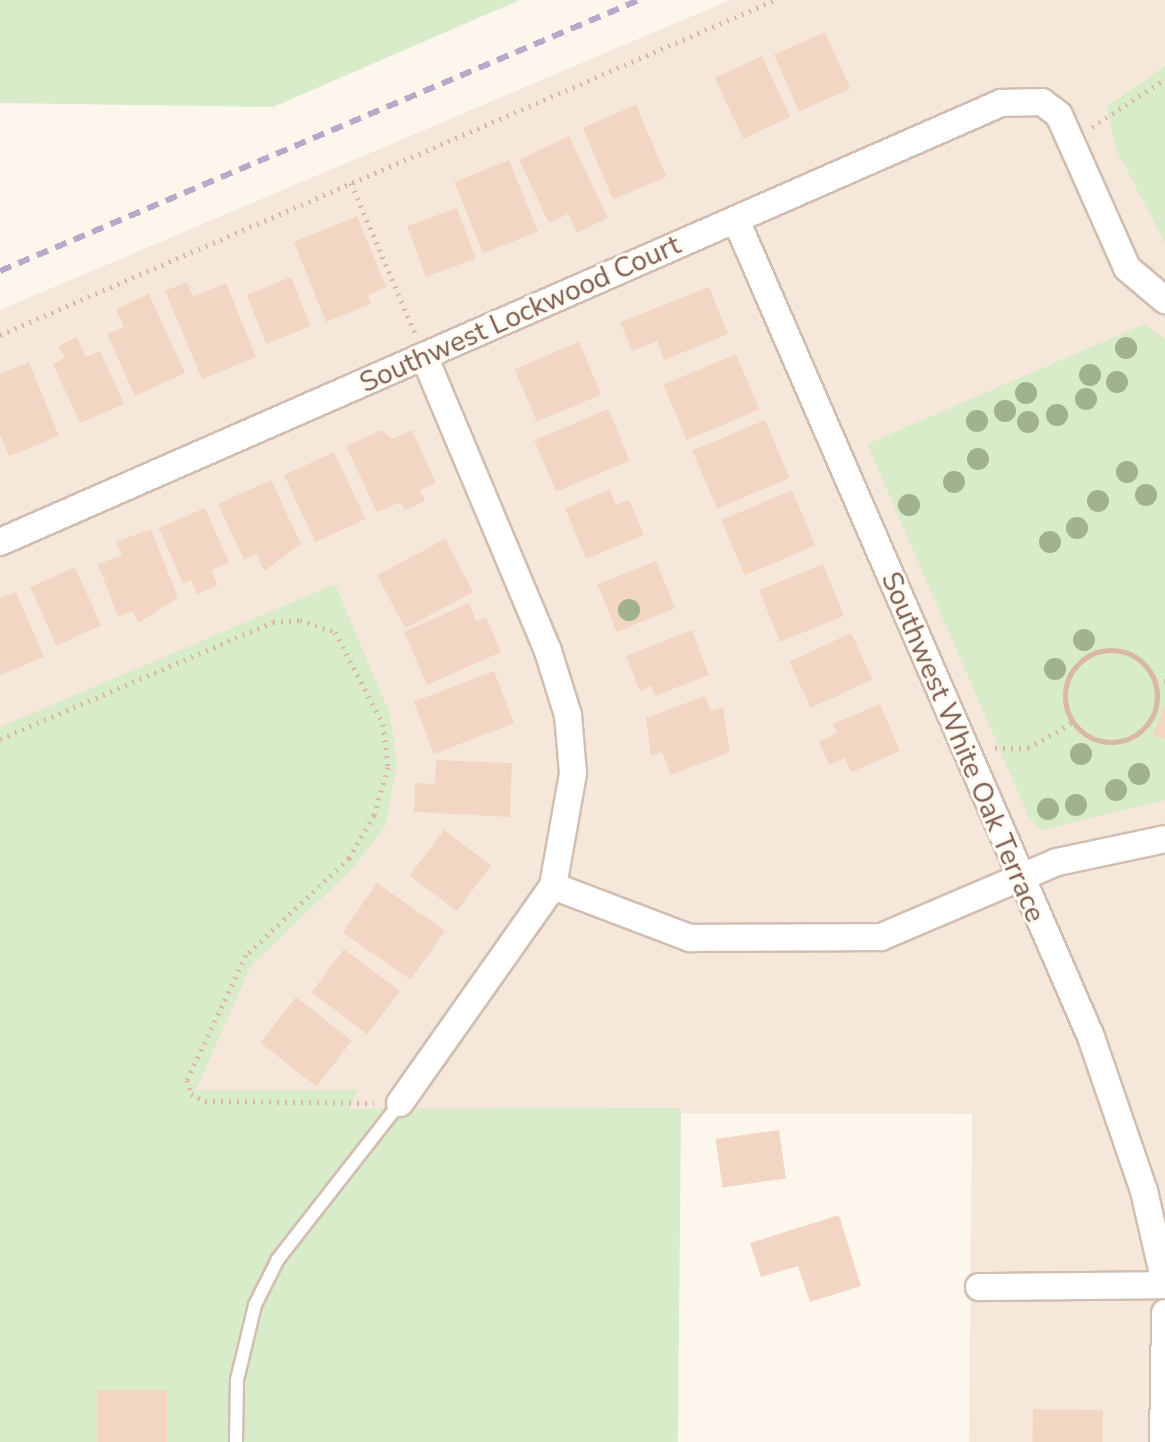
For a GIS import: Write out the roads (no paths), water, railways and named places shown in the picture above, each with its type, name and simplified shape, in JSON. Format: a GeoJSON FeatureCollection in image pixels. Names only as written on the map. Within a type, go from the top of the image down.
{"type":"FeatureCollection","features":[{"type":"Feature","properties":{"kind":"street","name":"Southwest Lockwood Court"},"geometry":{"type":"LineString","coordinates":[[0,542],[1001,103],[1042,102],[1073,139],[1127,268],[1165,300]]}},
{"type":"Feature","properties":{"kind":"street","name":"Southwest White Oak Terrace"},"geometry":{"type":"LineString","coordinates":[[736,220],[1017,876],[1091,1037],[1144,1191],[1165,1284]]}},
{"type":"Feature","properties":{"kind":"street"},"geometry":{"type":"LineString","coordinates":[[400,1103],[553,886],[573,774],[568,715],[424,356]]}},
{"type":"Feature","properties":{"kind":"street"},"geometry":{"type":"LineString","coordinates":[[553,886],[690,938],[787,943],[881,937],[1017,876],[1135,841],[1165,839]]}},
{"type":"Feature","properties":{"kind":"street"},"geometry":{"type":"LineString","coordinates":[[979,1287],[1165,1284]]}},
{"type":"Feature","properties":{"kind":"street"},"geometry":{"type":"LineString","coordinates":[[1163,1442],[1165,1313]]}},
{"type":"Feature","properties":{"kind":"lane"},"geometry":{"type":"LineString","coordinates":[[236,1442],[237,1380],[255,1305],[278,1259],[400,1103]]}},
{"type":"Feature","properties":{"kind":"railway"},"geometry":{"type":"LineString","coordinates":[[0,271],[639,0]]}}]}
